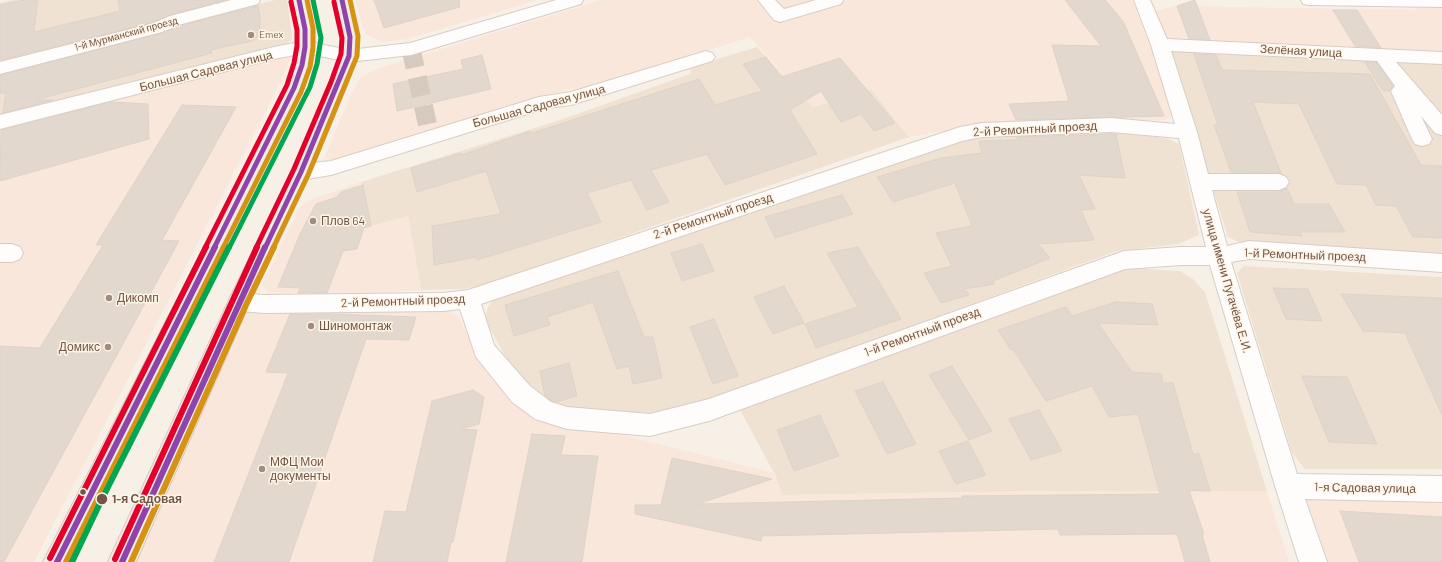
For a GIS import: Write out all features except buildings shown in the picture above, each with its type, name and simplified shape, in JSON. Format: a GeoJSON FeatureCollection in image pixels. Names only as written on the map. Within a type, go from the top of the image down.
{"type":"FeatureCollection","features":[{"type":"Feature","properties":{"kind":"main road"},"geometry":{"type":"LineString","coordinates":[[57,562],[294,88],[302,65],[304,47],[305,29],[299,0]]}},
{"type":"Feature","properties":{"kind":"main road"},"geometry":{"type":"LineString","coordinates":[[122,562],[239,302],[301,172],[349,56],[350,37],[342,0]]}},
{"type":"Feature","properties":{"kind":"street","name":"1-й Мурманский проезд"},"geometry":{"type":"LineString","coordinates":[[0,68],[156,28],[176,20],[252,0]]}},
{"type":"Feature","properties":{"kind":"street","name":"Большая Садовая улица"},"geometry":{"type":"LineString","coordinates":[[0,122],[274,53],[304,47],[349,56],[411,49],[557,2],[575,0]]}},
{"type":"Feature","properties":{"kind":"street"},"geometry":{"type":"LineString","coordinates":[[766,0],[780,16],[835,0]]}},
{"type":"Feature","properties":{"kind":"street"},"geometry":{"type":"LineString","coordinates":[[1142,0],[1152,0]]}},
{"type":"Feature","properties":{"kind":"street","name":"улица имени Пугачёва Е.И."},"geometry":{"type":"LineString","coordinates":[[1142,0],[1160,45],[1187,132],[1218,256],[1288,486],[1313,562]]}},
{"type":"Feature","properties":{"kind":"street"},"geometry":{"type":"LineString","coordinates":[[1309,0],[1407,0],[1442,2]]}},
{"type":"Feature","properties":{"kind":"street","name":"Зелёная улица"},"geometry":{"type":"LineString","coordinates":[[1160,45],[1387,62],[1442,58]]}},
{"type":"Feature","properties":{"kind":"street","name":"Большая Садовая улица"},"geometry":{"type":"LineString","coordinates":[[301,172],[331,168],[546,102],[571,98],[706,57]]}},
{"type":"Feature","properties":{"kind":"street"},"geometry":{"type":"LineString","coordinates":[[1387,62],[1442,128]]}},
{"type":"Feature","properties":{"kind":"street"},"geometry":{"type":"LineString","coordinates":[[1387,62],[1422,139]]}},
{"type":"Feature","properties":{"kind":"street","name":"2-й Ремонтный проезд"},"geometry":{"type":"LineString","coordinates":[[239,302],[264,304],[444,302],[468,299],[960,134],[982,130],[1111,125],[1187,132]]}},
{"type":"Feature","properties":{"kind":"street"},"geometry":{"type":"LineString","coordinates":[[1200,182],[1279,182]]}},
{"type":"Feature","properties":{"kind":"street","name":"1-й Ремонтный проезд"},"geometry":{"type":"LineString","coordinates":[[468,299],[484,350],[521,394],[544,411],[567,418],[650,425],[709,410],[1124,260],[1181,256],[1218,256],[1249,250],[1442,263]]}},
{"type":"Feature","properties":{"kind":"street","name":"1-я Садовая улица"},"geometry":{"type":"LineString","coordinates":[[1288,486],[1442,489]]}},
{"type":"Feature","properties":{"kind":"shaded area"},"geometry":{"type":"Polygon","coordinates":[[[11,0],[234,0],[155,25],[42,51],[0,63],[0,3],[11,0]]]}},
{"type":"Feature","properties":{"kind":"shaded area"},"geometry":{"type":"Polygon","coordinates":[[[275,0],[287,0],[292,40],[285,44],[0,117],[0,71],[175,24],[275,0]]]}},
{"type":"Feature","properties":{"kind":"shaded area"},"geometry":{"type":"Polygon","coordinates":[[[355,0],[537,0],[408,39],[383,42],[365,33],[355,0]]]}},
{"type":"Feature","properties":{"kind":"shaded area"},"geometry":{"type":"Polygon","coordinates":[[[602,0],[1132,0],[1150,44],[1173,114],[1166,120],[1109,120],[957,129],[909,137],[871,89],[813,107],[750,37],[580,91],[568,89],[346,157],[330,161],[324,158],[352,92],[362,76],[376,69],[602,0]]]}},
{"type":"Feature","properties":{"kind":"shaded area"},"geometry":{"type":"Polygon","coordinates":[[[1417,4],[1442,5],[1442,52],[1170,39],[1165,37],[1155,11],[1175,6],[1417,10],[1417,4]]]}},
{"type":"Feature","properties":{"kind":"shaded area"},"geometry":{"type":"Polygon","coordinates":[[[757,47],[813,107],[871,89],[909,137],[487,284],[463,289],[421,290],[408,217],[371,226],[361,182],[554,122],[690,74],[691,67],[757,47]]]}},
{"type":"Feature","properties":{"kind":"shaded area"},"geometry":{"type":"Polygon","coordinates":[[[1178,49],[1442,62],[1442,256],[1245,245],[1228,237],[1171,53],[1178,49]]]}},
{"type":"Feature","properties":{"kind":"shaded area"},"geometry":{"type":"Polygon","coordinates":[[[283,55],[291,58],[278,87],[34,562],[0,562],[0,128],[283,55]]]}},
{"type":"Feature","properties":{"kind":"shaded area"},"geometry":{"type":"Polygon","coordinates":[[[1113,130],[1169,139],[1179,144],[1199,235],[1178,244],[1117,251],[705,401],[650,414],[570,411],[525,391],[485,320],[488,307],[495,298],[964,137],[1113,130]]]}},
{"type":"Feature","properties":{"kind":"shaded area"},"geometry":{"type":"Polygon","coordinates":[[[361,182],[371,226],[408,216],[421,290],[332,295],[268,292],[262,285],[299,208],[310,200],[361,182]]]}},
{"type":"Feature","properties":{"kind":"shaded area"},"geometry":{"type":"Polygon","coordinates":[[[1244,266],[1442,277],[1442,469],[1305,469],[1292,453],[1237,273],[1244,266]]]}},
{"type":"Feature","properties":{"kind":"shaded area"},"geometry":{"type":"Polygon","coordinates":[[[1127,268],[1180,271],[1193,279],[1205,292],[1267,491],[1046,491],[782,495],[774,473],[740,410],[1091,279],[1127,268]]]}},
{"type":"Feature","properties":{"kind":"shaded area"},"geometry":{"type":"Polygon","coordinates":[[[259,309],[448,311],[459,317],[464,328],[514,397],[566,427],[622,435],[775,473],[782,495],[1046,491],[1267,491],[1289,562],[134,562],[237,321],[247,312],[259,309]]]}},
{"type":"Feature","properties":{"kind":"shaded area"},"geometry":{"type":"Polygon","coordinates":[[[1310,496],[1442,501],[1442,562],[1328,562],[1307,501],[1310,496]]]}},
{"type":"Feature","properties":{"kind":"tunnel"},"geometry":{"type":"LineString","coordinates":[[411,49],[430,136]]}},
{"type":"Feature","properties":{"kind":"transit line"},"geometry":{"type":"LineString","coordinates":[[57,562],[294,88],[302,65],[305,47],[305,29],[299,0]]}},
{"type":"Feature","properties":{"kind":"transit line"},"geometry":{"type":"LineString","coordinates":[[66,562],[301,92],[310,67],[313,48],[313,28],[307,0]]}},
{"type":"Feature","properties":{"kind":"transit line"},"geometry":{"type":"LineString","coordinates":[[72,562],[102,499],[310,87],[317,64],[321,38],[313,0]]}},
{"type":"Feature","properties":{"kind":"transit line"},"geometry":{"type":"LineString","coordinates":[[122,562],[239,302],[301,172],[338,85],[349,56],[350,37],[342,0]]}},
{"type":"Feature","properties":{"kind":"transit line"},"geometry":{"type":"LineString","coordinates":[[131,562],[246,305],[308,175],[345,88],[357,56],[358,36],[350,0]]}},
{"type":"Feature","properties":{"kind":"transit line"},"geometry":{"type":"LineString","coordinates":[[50,558],[287,85],[294,63],[297,46],[297,30],[291,2]]}},
{"type":"Feature","properties":{"kind":"transit line"},"geometry":{"type":"LineString","coordinates":[[115,559],[232,299],[294,169],[331,82],[341,54],[342,38],[334,2]]}},
{"type":"Feature","properties":{"kind":"place","name":"Emex"},"geometry":{"type":"Point","coordinates":[251,35]}},
{"type":"Feature","properties":{"kind":"place","name":"Плов 64"},"geometry":{"type":"Point","coordinates":[313,221]}},
{"type":"Feature","properties":{"kind":"place","name":"Дикомп"},"geometry":{"type":"Point","coordinates":[109,298]}},
{"type":"Feature","properties":{"kind":"place","name":"Шиномонтаж"},"geometry":{"type":"Point","coordinates":[311,326]}},
{"type":"Feature","properties":{"kind":"place","name":"Домикс"},"geometry":{"type":"Point","coordinates":[108,347]}},
{"type":"Feature","properties":{"kind":"place","name":"МФЦ Мои документы"},"geometry":{"type":"Point","coordinates":[262,469]}},
{"type":"Feature","properties":{"kind":"place","name":"1-я Садовая"},"geometry":{"type":"Point","coordinates":[102,499]}}]}
